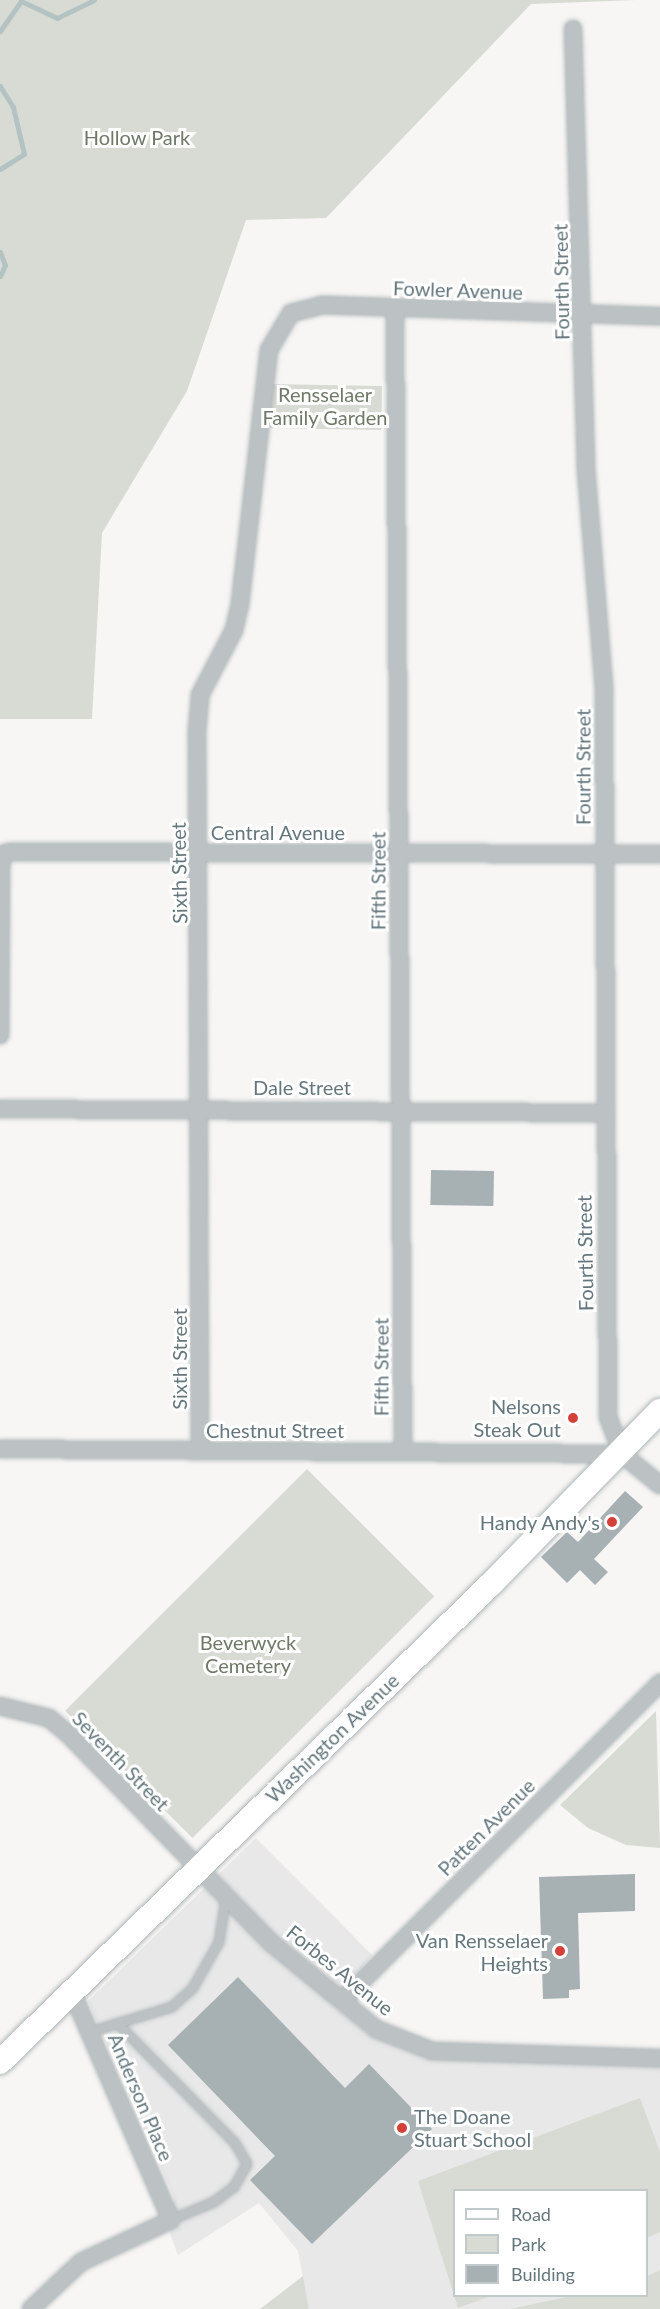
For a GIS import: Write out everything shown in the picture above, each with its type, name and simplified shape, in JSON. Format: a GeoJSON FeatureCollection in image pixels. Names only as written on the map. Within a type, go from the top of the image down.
{"type":"FeatureCollection","features":[{"type":"Feature","properties":{"kind":"street","name":"Fourth Street"},"geometry":{"type":"LineString","coordinates":[[573,29],[586,470],[604,689],[608,1417],[622,1454]]}},
{"type":"Feature","properties":{"kind":"street","name":"Fowler Avenue"},"geometry":{"type":"LineString","coordinates":[[291,314],[322,305],[582,315],[660,315]]}},
{"type":"Feature","properties":{"kind":"street","name":"Fifth Street"},"geometry":{"type":"LineString","coordinates":[[395,309],[403,1452]]}},
{"type":"Feature","properties":{"kind":"street","name":"Sixth Street"},"geometry":{"type":"LineString","coordinates":[[200,1451],[200,695],[234,630],[264,369],[278,329],[291,314]]}},
{"type":"Feature","properties":{"kind":"street","name":"Central Avenue"},"geometry":{"type":"LineString","coordinates":[[0,1035],[3,854],[201,852],[660,854]]}},
{"type":"Feature","properties":{"kind":"street","name":"Dale Street"},"geometry":{"type":"LineString","coordinates":[[0,1109],[400,1107],[605,1113]]}},
{"type":"Feature","properties":{"kind":"street","name":"Washington Avenue"},"geometry":{"type":"LineString","coordinates":[[0,2062],[622,1454],[660,1411]]}},
{"type":"Feature","properties":{"kind":"street","name":"Chestnut Street"},"geometry":{"type":"LineString","coordinates":[[0,1449],[622,1454]]}},
{"type":"Feature","properties":{"kind":"street"},"geometry":{"type":"LineString","coordinates":[[622,1454],[660,1485]]}},
{"type":"Feature","properties":{"kind":"street","name":"Patten Avenue"},"geometry":{"type":"LineString","coordinates":[[342,2001],[660,1683]]}},
{"type":"Feature","properties":{"kind":"street","name":"Seventh Street"},"geometry":{"type":"LineString","coordinates":[[0,1706],[49,1718],[69,1735],[196,1871]]}},
{"type":"Feature","properties":{"kind":"street","name":"Forbes Avenue"},"geometry":{"type":"LineString","coordinates":[[196,1871],[376,2029],[432,2051],[660,2058]]}},
{"type":"Feature","properties":{"kind":"street","name":"Anderson Place"},"geometry":{"type":"LineString","coordinates":[[72,1992],[171,2220]]}},
{"type":"Feature","properties":{"kind":"street"},"geometry":{"type":"LineString","coordinates":[[31,2309],[81,2262],[171,2220]]}},
{"type":"Feature","properties":{"kind":"lane"},"geometry":{"type":"LineString","coordinates":[[90,2032],[172,2007],[193,1988],[219,1942],[226,1897]]}},
{"type":"Feature","properties":{"kind":"lane"},"geometry":{"type":"LineString","coordinates":[[119,2025],[235,2143],[247,2164],[239,2180],[221,2197],[171,2220]]}},
{"type":"Feature","properties":{"kind":"shaded area","name":"The Doane Stuart School"},"geometry":{"type":"Polygon","coordinates":[[[256,1838],[372,1955],[330,2003],[368,2035],[430,2059],[660,2066],[660,2270],[648,2276],[648,2189],[453,2189],[453,2297],[566,2297],[509,2309],[309,2309],[298,2251],[259,2203],[178,2255],[170,2234],[174,2197],[88,2001],[256,1838]]]}},
{"type":"Feature","properties":{"kind":"green space","name":"Hollow Park"},"geometry":{"type":"Polygon","coordinates":[[[0,0],[636,0],[531,4],[326,218],[246,220],[187,391],[102,533],[92,719],[0,719],[0,0]]]}},
{"type":"Feature","properties":{"kind":"green space","name":"Rensselaer Family Garden"},"geometry":{"type":"Polygon","coordinates":[[[268,384],[382,386],[381,430],[267,428],[268,384]]]}},
{"type":"Feature","properties":{"kind":"green space","name":"Beverwyck Cemetery"},"geometry":{"type":"Polygon","coordinates":[[[307,1469],[434,1596],[192,1838],[65,1711],[307,1469]]]}},
{"type":"Feature","properties":{"kind":"green space"},"geometry":{"type":"Polygon","coordinates":[[[656,1711],[660,1848],[626,1845],[588,1828],[560,1805],[656,1711]]]}},
{"type":"Feature","properties":{"kind":"green space"},"geometry":{"type":"Polygon","coordinates":[[[640,2098],[660,2152],[660,2232],[648,2238],[648,2189],[453,2189],[453,2292],[418,2181],[640,2098]]]}},
{"type":"Feature","properties":{"kind":"green space"},"geometry":{"type":"Polygon","coordinates":[[[660,2270],[660,2309],[509,2309],[566,2297],[648,2297],[648,2276],[660,2270]]]}},
{"type":"Feature","properties":{"kind":"green space"},"geometry":{"type":"Polygon","coordinates":[[[303,2276],[309,2309],[260,2309],[303,2276]]]}},
{"type":"Feature","properties":{"kind":"green space"},"geometry":{"type":"Polygon","coordinates":[[[454,2297],[488,2297],[458,2308],[454,2297]]]}},
{"type":"Feature","properties":{"kind":"building"},"geometry":{"type":"Polygon","coordinates":[[[431,1170],[494,1171],[493,1206],[430,1205],[431,1170]]]}},
{"type":"Feature","properties":{"kind":"building"},"geometry":{"type":"Polygon","coordinates":[[[625,1491],[643,1507],[594,1559],[608,1572],[595,1585],[580,1570],[567,1583],[541,1557],[567,1532],[578,1542],[625,1491]]]}},
{"type":"Feature","properties":{"kind":"building","name":"Van Rensselaer Heights"},"geometry":{"type":"Polygon","coordinates":[[[635,1874],[635,1911],[578,1913],[580,1989],[569,1990],[569,1998],[543,1999],[539,1877],[635,1874]]]}},
{"type":"Feature","properties":{"kind":"building","name":"The Doane Stuart School"},"geometry":{"type":"Polygon","coordinates":[[[238,1977],[345,2088],[369,2064],[432,2129],[312,2244],[250,2180],[275,2156],[168,2045],[238,1977]]]}},
{"type":"Feature","properties":{"kind":"waterway"},"geometry":{"type":"LineString","coordinates":[[0,31],[21,1],[57,18],[94,0]]}},
{"type":"Feature","properties":{"kind":"waterway"},"geometry":{"type":"LineString","coordinates":[[0,86],[13,107],[24,154],[0,169]]}},
{"type":"Feature","properties":{"kind":"waterway"},"geometry":{"type":"LineString","coordinates":[[0,252],[5,265],[0,276]]}},
{"type":"Feature","properties":{"kind":"place","name":"Nelsons Steak Out"},"geometry":{"type":"Point","coordinates":[573,1418]}},
{"type":"Feature","properties":{"kind":"place","name":"Handy Andy's"},"geometry":{"type":"Point","coordinates":[612,1522]}},
{"type":"Feature","properties":{"kind":"place","name":"Van Rensselaer Heights"},"geometry":{"type":"Point","coordinates":[560,1951]}},
{"type":"Feature","properties":{"kind":"place","name":"The Doane Stuart School"},"geometry":{"type":"Point","coordinates":[402,2128]}}]}
